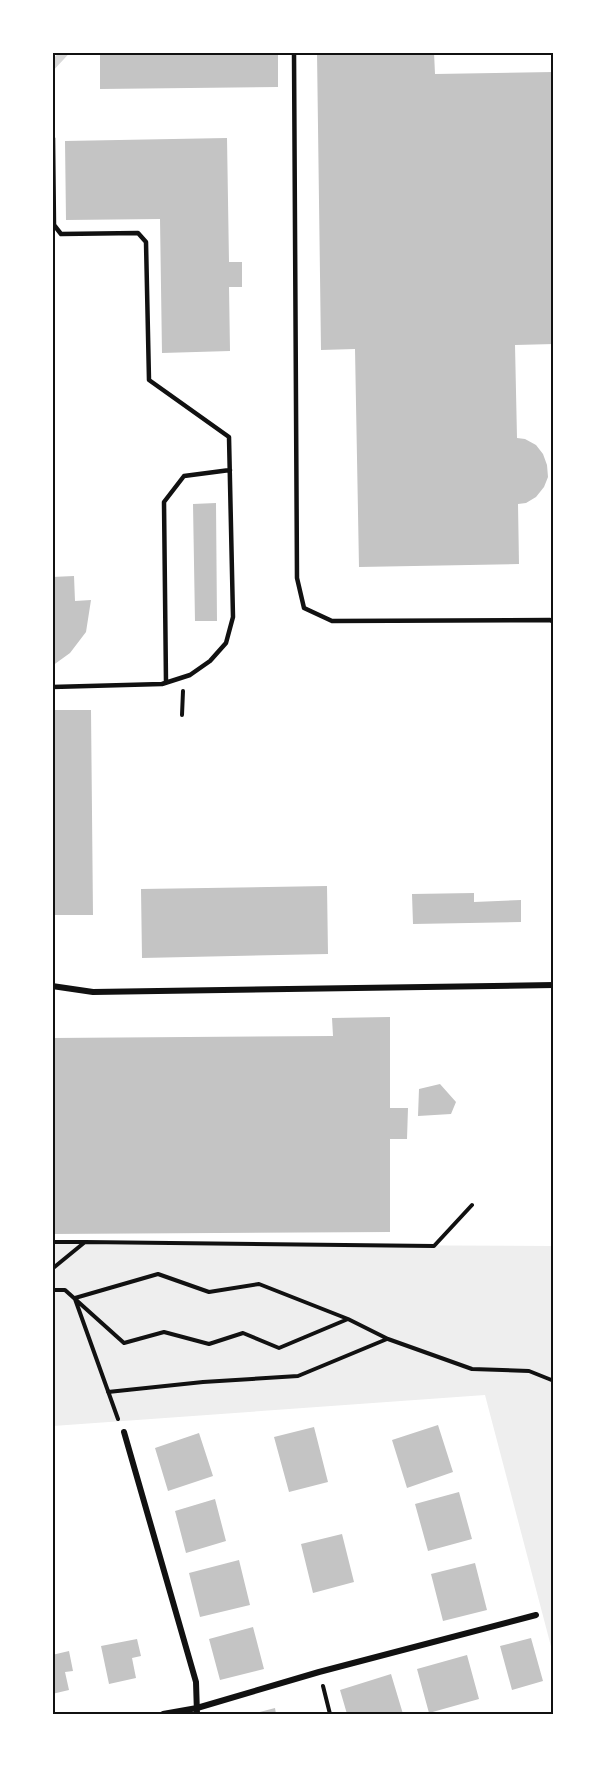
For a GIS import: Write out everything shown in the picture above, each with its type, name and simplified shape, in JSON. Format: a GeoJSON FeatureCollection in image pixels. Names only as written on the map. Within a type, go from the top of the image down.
{"type":"FeatureCollection","features":[{"type":"Feature","properties":{"kind":"street"},"geometry":{"type":"LineString","coordinates":[[52,986],[93,992],[554,985]]}},
{"type":"Feature","properties":{"kind":"street"},"geometry":{"type":"LineString","coordinates":[[124,1432],[196,1682],[197,1711]]}},
{"type":"Feature","properties":{"kind":"street"},"geometry":{"type":"LineString","coordinates":[[164,1714],[197,1711],[319,1672],[536,1615]]}},
{"type":"Feature","properties":{"kind":"lane"},"geometry":{"type":"LineString","coordinates":[[294,52],[297,578],[304,608],[332,621],[550,620],[554,622]]}},
{"type":"Feature","properties":{"kind":"lane"},"geometry":{"type":"LineString","coordinates":[[52,687],[166,682],[190,675],[210,661],[226,643],[233,617],[229,437],[149,380],[146,242],[138,233],[61,234],[54,225],[53,138]]}},
{"type":"Feature","properties":{"kind":"lane"},"geometry":{"type":"LineString","coordinates":[[166,682],[164,502],[184,476],[230,470]]}},
{"type":"Feature","properties":{"kind":"path"},"geometry":{"type":"LineString","coordinates":[[182,715],[183,693]]}},
{"type":"Feature","properties":{"kind":"path"},"geometry":{"type":"LineString","coordinates":[[52,1242],[435,1246],[472,1205]]}},
{"type":"Feature","properties":{"kind":"path"},"geometry":{"type":"LineString","coordinates":[[52,1269],[85,1242]]}},
{"type":"Feature","properties":{"kind":"path"},"geometry":{"type":"LineString","coordinates":[[75,1298],[158,1274],[209,1293],[259,1284],[348,1319],[388,1339],[472,1369],[529,1371],[554,1381]]}},
{"type":"Feature","properties":{"kind":"path"},"geometry":{"type":"LineString","coordinates":[[52,1290],[65,1290],[124,1343],[164,1332],[209,1344],[243,1333],[279,1348],[348,1319]]}},
{"type":"Feature","properties":{"kind":"path"},"geometry":{"type":"LineString","coordinates":[[75,1298],[124,1432]]}},
{"type":"Feature","properties":{"kind":"path"},"geometry":{"type":"LineString","coordinates":[[108,1392],[203,1382],[298,1376],[388,1339]]}},
{"type":"Feature","properties":{"kind":"path"},"geometry":{"type":"LineString","coordinates":[[319,1672],[330,1714]]}},
{"type":"Feature","properties":{"kind":"shaded area"},"geometry":{"type":"Polygon","coordinates":[[[53,1244],[553,1246],[553,1654],[485,1395],[53,1426],[53,1244]]]}},
{"type":"Feature","properties":{"kind":"building"},"geometry":{"type":"Polygon","coordinates":[[[100,52],[278,52],[278,87],[100,89],[100,52]]]}},
{"type":"Feature","properties":{"kind":"building"},"geometry":{"type":"Polygon","coordinates":[[[317,52],[434,52],[435,74],[554,72],[554,344],[515,345],[517,438],[525,439],[536,445],[543,454],[548,477],[536,497],[526,503],[518,504],[519,564],[359,567],[355,349],[321,350],[317,52]]]}},
{"type":"Feature","properties":{"kind":"building"},"geometry":{"type":"Polygon","coordinates":[[[227,138],[229,262],[242,262],[242,287],[229,287],[230,351],[162,353],[160,219],[66,220],[65,141],[227,138]]]}},
{"type":"Feature","properties":{"kind":"building"},"geometry":{"type":"Polygon","coordinates":[[[216,503],[217,621],[195,621],[193,504],[216,503]]]}},
{"type":"Feature","properties":{"kind":"building"},"geometry":{"type":"Polygon","coordinates":[[[74,576],[75,601],[91,600],[86,632],[70,653],[52,666],[52,577],[74,576]]]}},
{"type":"Feature","properties":{"kind":"building"},"geometry":{"type":"Polygon","coordinates":[[[52,710],[91,710],[93,915],[52,915],[52,710]]]}},
{"type":"Feature","properties":{"kind":"building"},"geometry":{"type":"Polygon","coordinates":[[[327,886],[328,954],[142,958],[141,889],[327,886]]]}},
{"type":"Feature","properties":{"kind":"building"},"geometry":{"type":"Polygon","coordinates":[[[474,893],[474,902],[521,900],[521,922],[413,924],[412,894],[474,893]]]}},
{"type":"Feature","properties":{"kind":"building"},"geometry":{"type":"Polygon","coordinates":[[[390,1017],[390,1108],[408,1108],[407,1139],[390,1139],[390,1232],[52,1234],[52,1038],[333,1036],[332,1018],[390,1017]]]}},
{"type":"Feature","properties":{"kind":"building"},"geometry":{"type":"Polygon","coordinates":[[[440,1084],[456,1102],[451,1114],[418,1116],[419,1089],[440,1084]]]}},
{"type":"Feature","properties":{"kind":"building"},"geometry":{"type":"Polygon","coordinates":[[[438,1425],[453,1472],[407,1488],[392,1440],[438,1425]]]}},
{"type":"Feature","properties":{"kind":"building"},"geometry":{"type":"Polygon","coordinates":[[[314,1427],[328,1482],[289,1492],[274,1437],[314,1427]]]}},
{"type":"Feature","properties":{"kind":"building"},"geometry":{"type":"Polygon","coordinates":[[[199,1433],[213,1476],[168,1491],[155,1448],[199,1433]]]}},
{"type":"Feature","properties":{"kind":"building"},"geometry":{"type":"Polygon","coordinates":[[[459,1492],[472,1539],[428,1551],[415,1504],[459,1492]]]}},
{"type":"Feature","properties":{"kind":"building"},"geometry":{"type":"Polygon","coordinates":[[[215,1499],[226,1541],[186,1553],[175,1511],[215,1499]]]}},
{"type":"Feature","properties":{"kind":"building"},"geometry":{"type":"Polygon","coordinates":[[[342,1534],[354,1582],[313,1593],[301,1544],[342,1534]]]}},
{"type":"Feature","properties":{"kind":"building"},"geometry":{"type":"Polygon","coordinates":[[[239,1560],[250,1605],[200,1617],[189,1573],[239,1560]]]}},
{"type":"Feature","properties":{"kind":"building"},"geometry":{"type":"Polygon","coordinates":[[[475,1563],[487,1610],[443,1621],[431,1574],[475,1563]]]}},
{"type":"Feature","properties":{"kind":"building"},"geometry":{"type":"Polygon","coordinates":[[[253,1627],[264,1669],[220,1680],[209,1639],[253,1627]]]}},
{"type":"Feature","properties":{"kind":"building"},"geometry":{"type":"Polygon","coordinates":[[[531,1638],[543,1681],[512,1690],[500,1646],[531,1638]]]}},
{"type":"Feature","properties":{"kind":"building"},"geometry":{"type":"Polygon","coordinates":[[[137,1639],[141,1656],[132,1658],[136,1678],[109,1684],[101,1646],[137,1639]]]}},
{"type":"Feature","properties":{"kind":"building"},"geometry":{"type":"Polygon","coordinates":[[[69,1651],[73,1671],[65,1672],[69,1690],[52,1694],[52,1655],[69,1651]]]}},
{"type":"Feature","properties":{"kind":"building"},"geometry":{"type":"Polygon","coordinates":[[[467,1655],[479,1699],[429,1713],[417,1669],[467,1655]]]}},
{"type":"Feature","properties":{"kind":"building"},"geometry":{"type":"Polygon","coordinates":[[[391,1674],[403,1714],[347,1714],[340,1690],[391,1674]]]}},
{"type":"Feature","properties":{"kind":"building"},"geometry":{"type":"Polygon","coordinates":[[[275,1708],[276,1714],[252,1714],[275,1708]]]}},
{"type":"Feature","properties":{"kind":"waterway"},"geometry":{"type":"LineString","coordinates":[[52,66],[65,52]]}}]}
